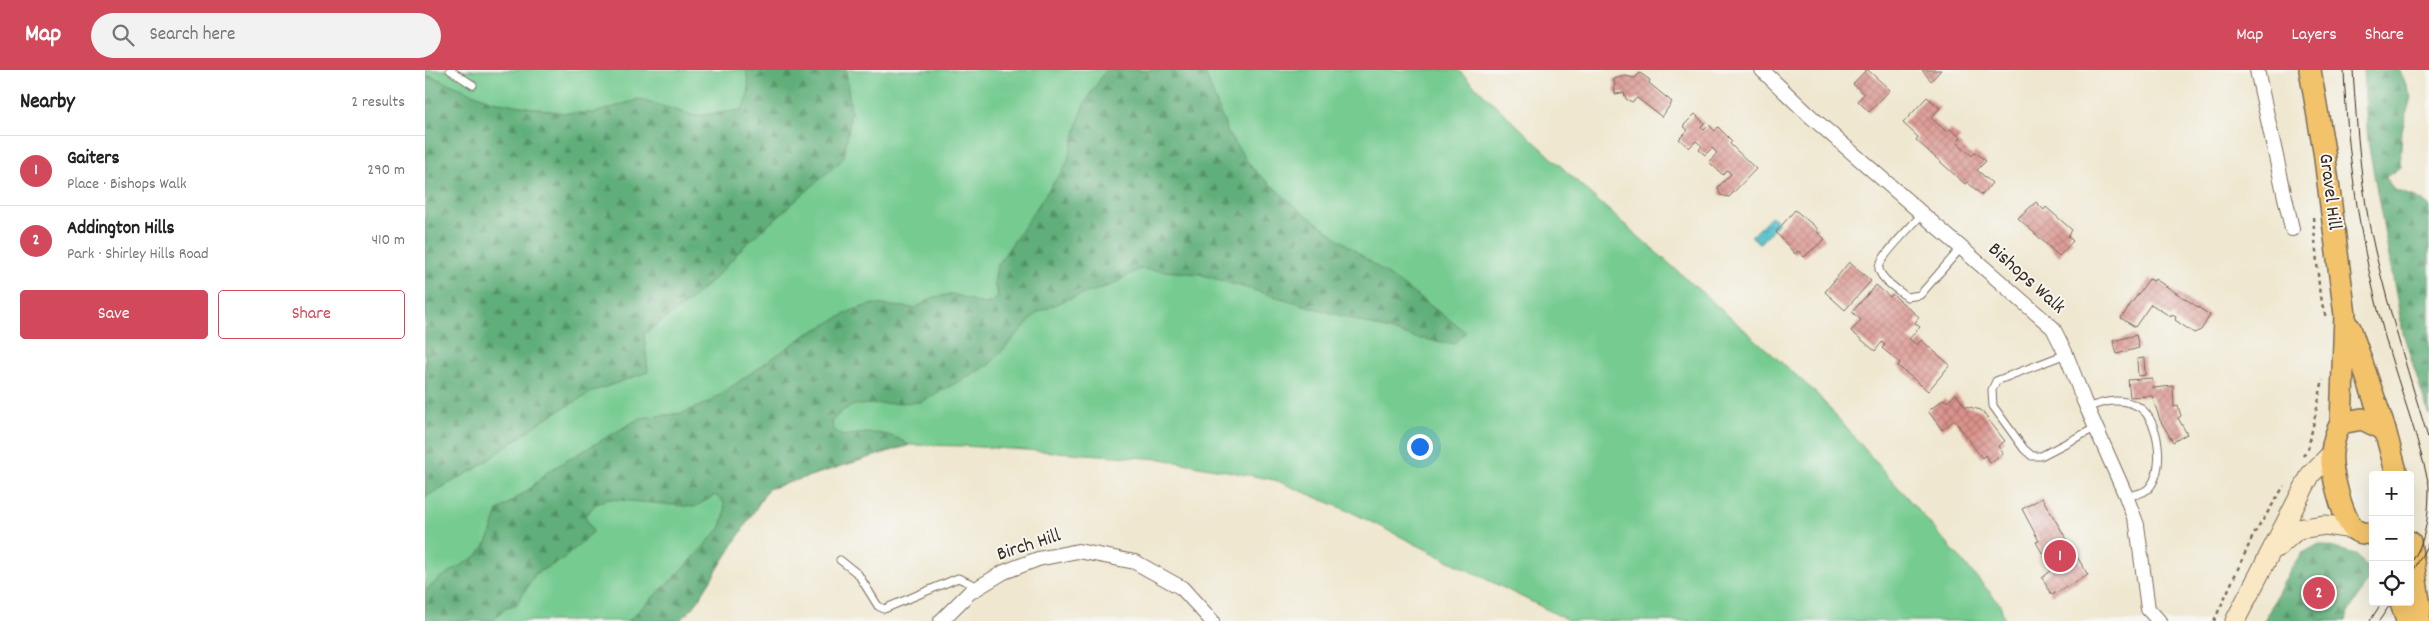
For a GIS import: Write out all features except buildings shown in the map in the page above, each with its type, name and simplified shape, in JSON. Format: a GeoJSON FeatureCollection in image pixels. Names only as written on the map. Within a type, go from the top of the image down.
{"type":"FeatureCollection","features":[{"type":"Feature","properties":{"kind":"main road","name":"Gravel Hill"},"geometry":{"type":"LineString","coordinates":[[2309,70],[2324,151],[2336,319],[2341,423],[2335,434],[2331,454],[2340,501],[2366,537]]}},
{"type":"Feature","properties":{"kind":"main road","name":"Gravel Hill"},"geometry":{"type":"LineString","coordinates":[[2336,319],[2385,430],[2396,471]]}},
{"type":"Feature","properties":{"kind":"main road"},"geometry":{"type":"LineString","coordinates":[[2341,423],[2362,418],[2385,430]]}},
{"type":"Feature","properties":{"kind":"main road"},"geometry":{"type":"LineString","coordinates":[[2413,561],[2420,608],[2419,621]]}},
{"type":"Feature","properties":{"kind":"main road"},"geometry":{"type":"LineString","coordinates":[[2402,606],[2407,621]]}},
{"type":"Feature","properties":{"kind":"street","name":"Bishops Walk"},"geometry":{"type":"LineString","coordinates":[[1762,70],[1922,214],[2053,328],[2067,354],[2095,428],[2127,496],[2137,525],[2148,609],[2159,621]]}},
{"type":"Feature","properties":{"kind":"street","name":"Gravel Hill"},"geometry":{"type":"LineString","coordinates":[[2257,70],[2292,229]]}},
{"type":"Feature","properties":{"kind":"street"},"geometry":{"type":"LineString","coordinates":[[2235,621],[2311,474],[2331,454]]}},
{"type":"Feature","properties":{"kind":"street"},"geometry":{"type":"LineString","coordinates":[[2269,554],[2298,529],[2325,525],[2366,537]]}},
{"type":"Feature","properties":{"kind":"street","name":"Birch Hill"},"geometry":{"type":"LineString","coordinates":[[941,621],[969,593],[1004,572],[1038,560],[1078,551],[1135,562],[1182,588],[1212,621]]}},
{"type":"Feature","properties":{"kind":"lane"},"geometry":{"type":"LineString","coordinates":[[450,70],[473,84]]}},
{"type":"Feature","properties":{"kind":"lane"},"geometry":{"type":"LineString","coordinates":[[1922,214],[1883,257],[1879,266],[1879,272],[1883,278],[1899,292],[1907,297],[1920,295],[1961,248]]}},
{"type":"Feature","properties":{"kind":"lane"},"geometry":{"type":"LineString","coordinates":[[2067,354],[1996,381],[1992,390],[1993,406],[2023,449],[2032,456],[2041,456],[2095,428]]}},
{"type":"Feature","properties":{"kind":"lane"},"geometry":{"type":"LineString","coordinates":[[2087,408],[2103,401],[2132,404],[2145,412],[2153,429],[2159,453],[2154,480],[2143,492],[2127,496]]}},
{"type":"Feature","properties":{"kind":"lane"},"geometry":{"type":"LineString","coordinates":[[840,560],[858,574],[878,606],[884,609],[958,578],[980,587]]}},
{"type":"Feature","properties":{"kind":"path"},"geometry":{"type":"LineString","coordinates":[[2313,212],[2320,297],[2336,319]]}},
{"type":"Feature","properties":{"kind":"path"},"geometry":{"type":"LineString","coordinates":[[2303,457],[2308,449],[2324,378]]}},
{"type":"Feature","properties":{"kind":"path"},"geometry":{"type":"LineString","coordinates":[[2214,621],[2253,536],[2288,481]]}},
{"type":"Feature","properties":{"kind":"green space"},"geometry":{"type":"Polygon","coordinates":[[[425,70],[1458,70],[1598,201],[1815,392],[2000,604],[2005,621],[1570,621],[1351,512],[1275,480],[1161,459],[964,446],[910,445],[768,489],[693,608],[679,621],[425,621],[425,70]]]}},
{"type":"Feature","properties":{"kind":"green space"},"geometry":{"type":"Polygon","coordinates":[[[746,70],[846,70],[851,113],[844,158],[743,247],[719,274],[688,302],[644,334],[648,372],[594,391],[546,418],[477,468],[425,497],[425,74],[492,101],[564,113],[595,113],[639,99],[695,116],[741,110],[748,91],[746,70]]]}},
{"type":"Feature","properties":{"kind":"green space"},"geometry":{"type":"Polygon","coordinates":[[[1106,70],[1204,70],[1228,133],[1252,168],[1297,208],[1466,332],[1454,344],[1416,338],[1199,274],[1139,269],[1112,285],[1065,300],[1037,313],[989,365],[921,402],[854,405],[842,411],[832,421],[833,429],[843,436],[877,433],[901,440],[909,445],[768,489],[693,608],[679,621],[628,621],[686,566],[721,527],[725,513],[724,502],[715,495],[695,507],[608,499],[596,504],[585,516],[593,532],[562,560],[536,573],[516,605],[506,607],[493,621],[425,621],[425,591],[440,578],[478,555],[488,541],[498,511],[531,488],[547,472],[640,418],[683,413],[711,401],[804,336],[853,310],[873,304],[915,308],[934,297],[953,294],[984,304],[993,302],[998,295],[994,284],[997,266],[1067,163],[1083,106],[1106,70]]]}},
{"type":"Feature","properties":{"kind":"green space"},"geometry":{"type":"Polygon","coordinates":[[[2363,70],[2400,70],[2411,97],[2402,131],[2400,167],[2385,178],[2395,190],[2417,198],[2429,206],[2429,415],[2403,333],[2368,142],[2363,70]]]}},
{"type":"Feature","properties":{"kind":"green space"},"geometry":{"type":"Polygon","coordinates":[[[2319,544],[2356,554],[2369,570],[2369,579],[2348,613],[2346,621],[2264,621],[2291,568],[2301,554],[2319,544]]]}},
{"type":"Feature","properties":{"kind":"water"},"geometry":{"type":"Polygon","coordinates":[[[1771,216],[1779,223],[1759,244],[1751,236],[1771,216]]]}},
{"type":"Feature","properties":{"kind":"tram line"},"geometry":{"type":"LineString","coordinates":[[2344,70],[2355,193],[2372,284],[2385,336],[2418,442],[2429,485],[2426,526],[2420,546],[2412,561]]}},
{"type":"Feature","properties":{"kind":"tram line"},"geometry":{"type":"LineString","coordinates":[[2353,70],[2360,161],[2370,229],[2394,323],[2429,441]]}},
{"type":"Feature","properties":{"kind":"tram line"},"geometry":{"type":"LineString","coordinates":[[2414,570],[2429,542]]}},
{"type":"Feature","properties":{"kind":"tram line"},"geometry":{"type":"LineString","coordinates":[[2370,621],[2379,606]]}},
{"type":"Feature","properties":{"kind":"tram line"},"geometry":{"type":"LineString","coordinates":[[2379,621],[2389,606]]}},
{"type":"Feature","properties":{"kind":"place","name":"Gaiters"},"geometry":{"type":"Point","coordinates":[2060,556]}},
{"type":"Feature","properties":{"kind":"place","name":"Addington Hills"},"geometry":{"type":"Point","coordinates":[2319,593]}}]}
